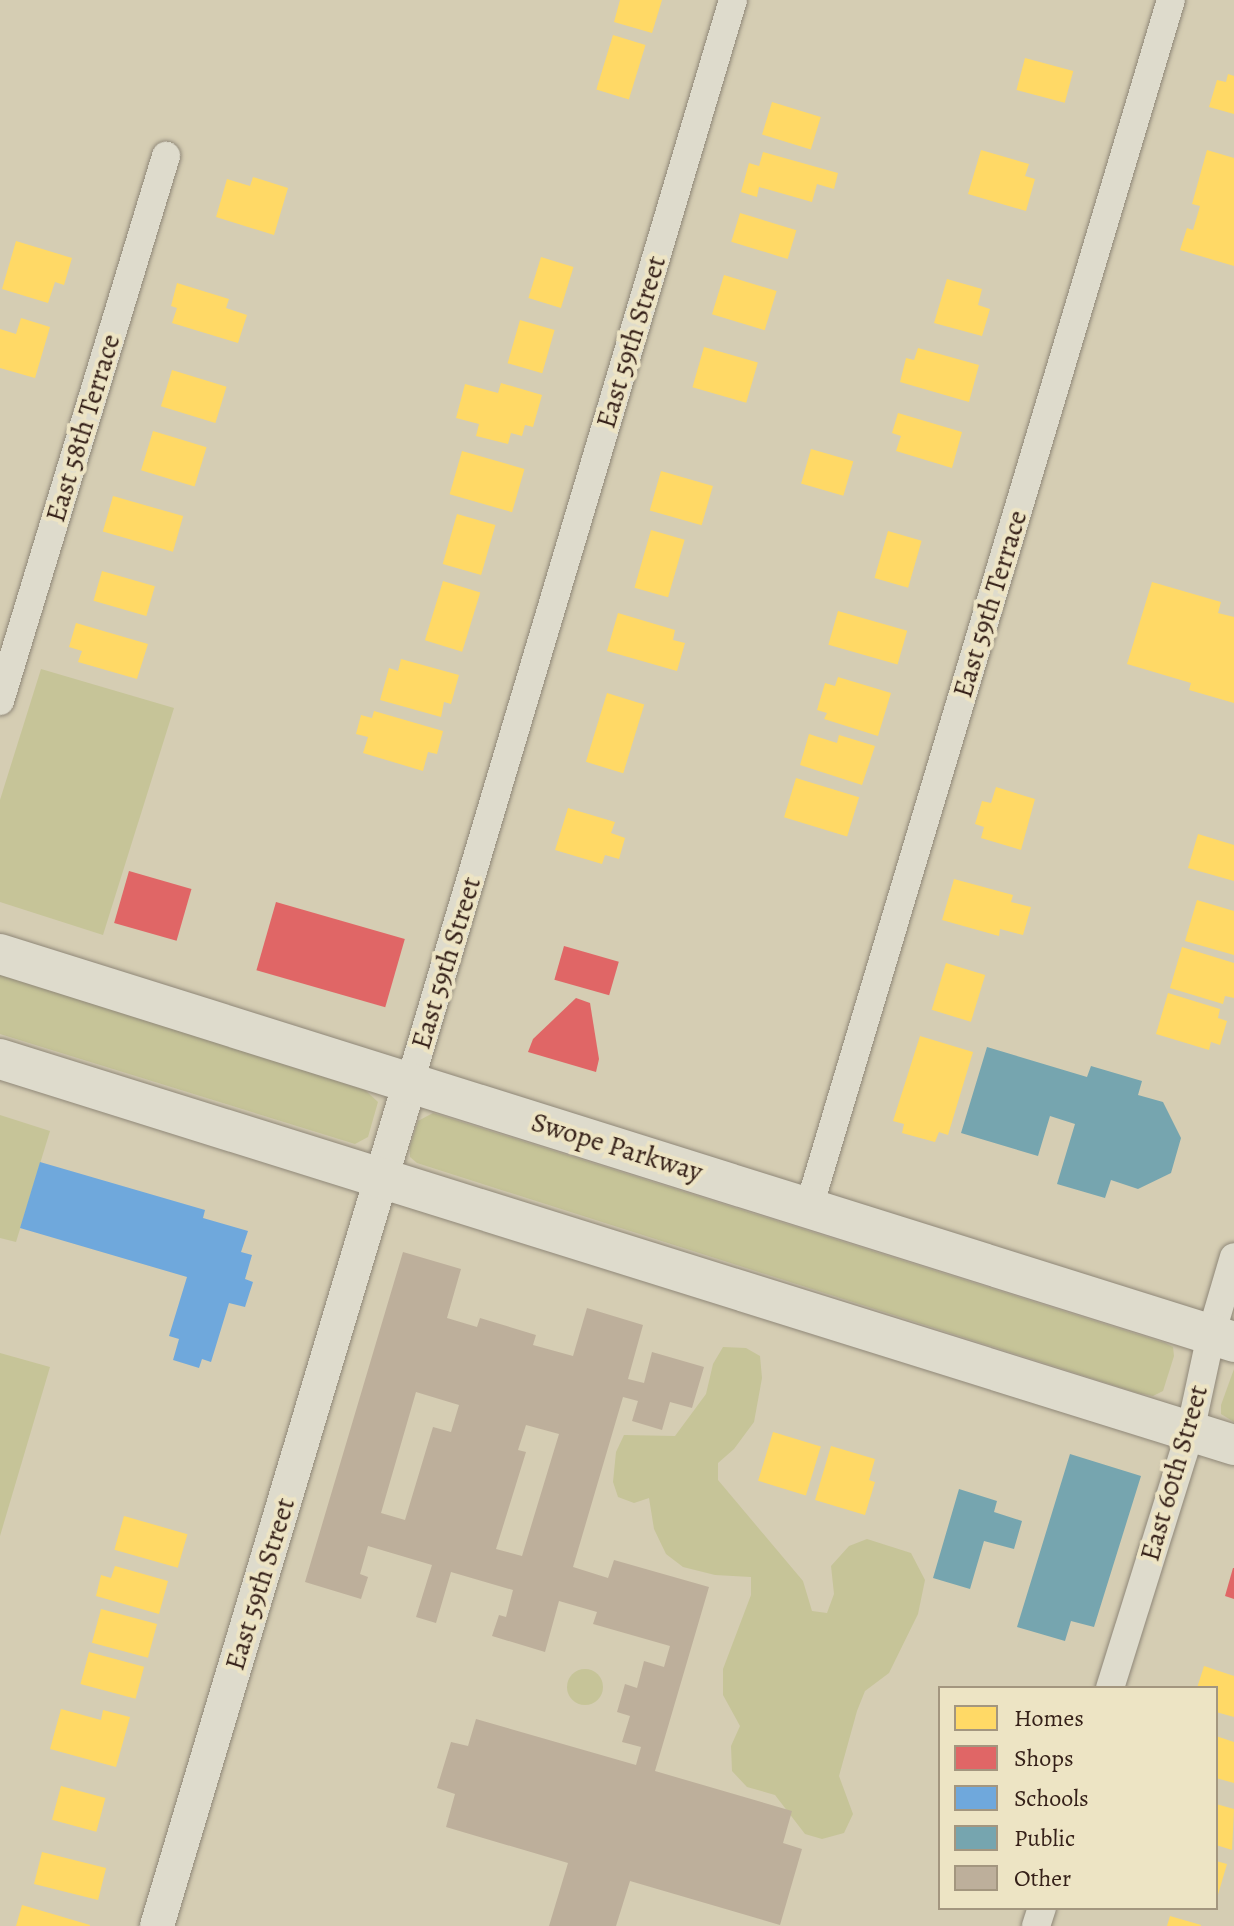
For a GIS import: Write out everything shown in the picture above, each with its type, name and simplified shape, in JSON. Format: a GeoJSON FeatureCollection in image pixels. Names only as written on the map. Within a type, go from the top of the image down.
{"type":"FeatureCollection","features":[{"type":"Feature","properties":{"kind":"main road","name":"Swope Parkway"},"geometry":{"type":"LineString","coordinates":[[0,954],[1222,1338]]}},
{"type":"Feature","properties":{"kind":"main road"},"geometry":{"type":"LineString","coordinates":[[0,1059],[1234,1445]]}},
{"type":"Feature","properties":{"kind":"street","name":"East 59th Street"},"geometry":{"type":"LineString","coordinates":[[157,1926],[733,0]]}},
{"type":"Feature","properties":{"kind":"street","name":"East 59th Terrace"},"geometry":{"type":"LineString","coordinates":[[809,1207],[1171,0]]}},
{"type":"Feature","properties":{"kind":"street","name":"East 58th Terrace"},"geometry":{"type":"LineString","coordinates":[[0,701],[166,156]]}},
{"type":"Feature","properties":{"kind":"street","name":"East 60th Street"},"geometry":{"type":"LineString","coordinates":[[1111,1686],[1222,1338],[1234,1257]]}},
{"type":"Feature","properties":{"kind":"shaded area"},"geometry":{"type":"Polygon","coordinates":[[[41,669],[174,708],[103,935],[0,902],[0,800],[41,669]]]}},
{"type":"Feature","properties":{"kind":"shaded area"},"geometry":{"type":"Polygon","coordinates":[[[0,974],[365,1090],[378,1102],[368,1137],[355,1144],[0,1034],[0,974]]]}},
{"type":"Feature","properties":{"kind":"shaded area"},"geometry":{"type":"Polygon","coordinates":[[[433,1113],[1165,1343],[1173,1347],[1174,1356],[1163,1391],[1153,1396],[1138,1393],[417,1163],[410,1157],[410,1146],[418,1121],[433,1113]]]}},
{"type":"Feature","properties":{"kind":"shaded area"},"geometry":{"type":"Polygon","coordinates":[[[0,1115],[50,1131],[16,1242],[0,1238],[0,1115]]]}},
{"type":"Feature","properties":{"kind":"shaded area"},"geometry":{"type":"Polygon","coordinates":[[[723,1347],[746,1348],[760,1356],[762,1378],[754,1422],[734,1449],[718,1463],[718,1480],[803,1581],[812,1611],[827,1613],[834,1594],[831,1566],[849,1546],[867,1539],[911,1553],[925,1580],[918,1614],[889,1673],[865,1691],[857,1711],[839,1776],[853,1814],[844,1833],[822,1839],[805,1834],[775,1795],[747,1787],[732,1771],[731,1746],[740,1726],[723,1695],[723,1669],[751,1595],[751,1577],[715,1575],[683,1567],[666,1554],[654,1529],[649,1498],[634,1503],[618,1497],[613,1482],[616,1452],[624,1435],[675,1436],[706,1394],[713,1364],[723,1347]]]}},
{"type":"Feature","properties":{"kind":"shaded area"},"geometry":{"type":"Polygon","coordinates":[[[0,1353],[50,1367],[0,1536],[0,1353]]]}},
{"type":"Feature","properties":{"kind":"shaded area"},"geometry":{"type":"Polygon","coordinates":[[[1234,1369],[1234,1422],[1221,1414],[1221,1405],[1234,1369]]]}},
{"type":"Feature","properties":{"kind":"shaded area"},"geometry":{"type":"Polygon","coordinates":[[[585,1669],[598,1674],[603,1687],[598,1700],[585,1705],[572,1700],[567,1687],[572,1674],[585,1669]]]}},
{"type":"Feature","properties":{"kind":"building: Homes"},"geometry":{"type":"Polygon","coordinates":[[[620,0],[662,0],[652,33],[614,22],[620,0]]]}},
{"type":"Feature","properties":{"kind":"building: Homes"},"geometry":{"type":"Polygon","coordinates":[[[613,35],[646,45],[629,99],[596,90],[613,35]]]}},
{"type":"Feature","properties":{"kind":"building: Homes"},"geometry":{"type":"Polygon","coordinates":[[[1025,58],[1073,71],[1065,103],[1016,90],[1025,58]]]}},
{"type":"Feature","properties":{"kind":"building: Homes"},"geometry":{"type":"Polygon","coordinates":[[[1228,74],[1234,76],[1234,114],[1209,107],[1217,80],[1226,82],[1228,74]]]}},
{"type":"Feature","properties":{"kind":"building: Homes"},"geometry":{"type":"Polygon","coordinates":[[[772,102],[821,117],[811,149],[762,135],[772,102]]]}},
{"type":"Feature","properties":{"kind":"building: Homes"},"geometry":{"type":"Polygon","coordinates":[[[981,150],[1029,164],[1025,176],[1035,179],[1026,211],[968,194],[981,150]]]}},
{"type":"Feature","properties":{"kind":"building: Homes"},"geometry":{"type":"Polygon","coordinates":[[[1207,150],[1234,158],[1234,266],[1180,250],[1187,228],[1193,230],[1200,206],[1192,204],[1207,150]]]}},
{"type":"Feature","properties":{"kind":"building: Homes"},"geometry":{"type":"Polygon","coordinates":[[[763,152],[838,173],[834,189],[817,184],[812,202],[759,187],[757,197],[741,192],[749,163],[759,166],[763,152]]]}},
{"type":"Feature","properties":{"kind":"building: Homes"},"geometry":{"type":"Polygon","coordinates":[[[253,177],[288,188],[274,235],[216,217],[227,179],[250,186],[253,177]]]}},
{"type":"Feature","properties":{"kind":"building: Homes"},"geometry":{"type":"Polygon","coordinates":[[[740,213],[796,230],[788,259],[731,242],[740,213]]]}},
{"type":"Feature","properties":{"kind":"building: Homes"},"geometry":{"type":"Polygon","coordinates":[[[16,241],[72,258],[64,285],[55,282],[48,303],[2,289],[16,241]]]}},
{"type":"Feature","properties":{"kind":"building: Homes"},"geometry":{"type":"Polygon","coordinates":[[[541,257],[574,267],[561,308],[528,298],[541,257]]]}},
{"type":"Feature","properties":{"kind":"building: Homes"},"geometry":{"type":"Polygon","coordinates":[[[724,275],[777,291],[765,330],[712,314],[724,275]]]}},
{"type":"Feature","properties":{"kind":"building: Homes"},"geometry":{"type":"Polygon","coordinates":[[[947,279],[982,289],[978,305],[990,309],[982,336],[934,323],[947,279]]]}},
{"type":"Feature","properties":{"kind":"building: Homes"},"geometry":{"type":"Polygon","coordinates":[[[177,283],[229,299],[226,308],[247,315],[238,343],[172,323],[177,308],[171,306],[177,283]]]}},
{"type":"Feature","properties":{"kind":"building: Homes"},"geometry":{"type":"Polygon","coordinates":[[[21,318],[50,327],[35,378],[0,368],[0,329],[16,334],[21,318]]]}},
{"type":"Feature","properties":{"kind":"building: Homes"},"geometry":{"type":"Polygon","coordinates":[[[520,320],[555,330],[542,373],[508,363],[520,320]]]}},
{"type":"Feature","properties":{"kind":"building: Homes"},"geometry":{"type":"Polygon","coordinates":[[[704,347],[758,362],[746,403],[692,387],[704,347]]]}},
{"type":"Feature","properties":{"kind":"building: Homes"},"geometry":{"type":"Polygon","coordinates":[[[918,348],[979,365],[969,402],[900,382],[906,358],[914,360],[918,348]]]}},
{"type":"Feature","properties":{"kind":"building: Homes"},"geometry":{"type":"Polygon","coordinates":[[[172,370],[227,387],[215,423],[161,406],[172,370]]]}},
{"type":"Feature","properties":{"kind":"building: Homes"},"geometry":{"type":"Polygon","coordinates":[[[501,383],[542,395],[533,427],[525,425],[522,436],[511,433],[508,444],[476,436],[479,424],[456,418],[465,384],[498,393],[501,383]]]}},
{"type":"Feature","properties":{"kind":"building: Homes"},"geometry":{"type":"Polygon","coordinates":[[[898,413],[962,432],[952,468],[896,451],[901,436],[892,433],[898,413]]]}},
{"type":"Feature","properties":{"kind":"building: Homes"},"geometry":{"type":"Polygon","coordinates":[[[153,431],[207,447],[195,487],[141,470],[153,431]]]}},
{"type":"Feature","properties":{"kind":"building: Homes"},"geometry":{"type":"Polygon","coordinates":[[[811,449],[853,461],[843,496],[801,484],[811,449]]]}},
{"type":"Feature","properties":{"kind":"building: Homes"},"geometry":{"type":"Polygon","coordinates":[[[462,451],[524,469],[512,512],[450,494],[462,451]]]}},
{"type":"Feature","properties":{"kind":"building: Homes"},"geometry":{"type":"Polygon","coordinates":[[[661,471],[713,486],[702,525],[650,510],[661,471]]]}},
{"type":"Feature","properties":{"kind":"building: Homes"},"geometry":{"type":"Polygon","coordinates":[[[113,496],[183,516],[173,552],[103,532],[113,496]]]}},
{"type":"Feature","properties":{"kind":"building: Homes"},"geometry":{"type":"Polygon","coordinates":[[[457,514],[495,525],[481,575],[443,564],[457,514]]]}},
{"type":"Feature","properties":{"kind":"building: Homes"},"geometry":{"type":"Polygon","coordinates":[[[651,530],[685,540],[668,597],[634,588],[651,530]]]}},
{"type":"Feature","properties":{"kind":"building: Homes"},"geometry":{"type":"Polygon","coordinates":[[[888,531],[922,541],[908,588],[874,578],[888,531]]]}},
{"type":"Feature","properties":{"kind":"building: Homes"},"geometry":{"type":"Polygon","coordinates":[[[102,571],[155,586],[146,616],[93,601],[102,571]]]}},
{"type":"Feature","properties":{"kind":"building: Homes"},"geometry":{"type":"Polygon","coordinates":[[[443,581],[480,592],[462,652],[425,640],[443,581]]]}},
{"type":"Feature","properties":{"kind":"building: Homes"},"geometry":{"type":"Polygon","coordinates":[[[1152,582],[1221,602],[1218,613],[1234,617],[1234,703],[1189,690],[1191,683],[1127,664],[1152,582]]]}},
{"type":"Feature","properties":{"kind":"building: Homes"},"geometry":{"type":"Polygon","coordinates":[[[838,611],[907,631],[898,664],[828,645],[838,611]]]}},
{"type":"Feature","properties":{"kind":"building: Homes"},"geometry":{"type":"Polygon","coordinates":[[[618,613],[675,630],[673,640],[685,643],[677,671],[607,651],[618,613]]]}},
{"type":"Feature","properties":{"kind":"building: Homes"},"geometry":{"type":"Polygon","coordinates":[[[76,623],[148,644],[137,679],[78,662],[82,651],[69,647],[76,623]]]}},
{"type":"Feature","properties":{"kind":"building: Homes"},"geometry":{"type":"Polygon","coordinates":[[[401,659],[459,675],[451,704],[444,702],[441,717],[380,700],[389,668],[398,671],[401,659]]]}},
{"type":"Feature","properties":{"kind":"building: Homes"},"geometry":{"type":"Polygon","coordinates":[[[838,677],[891,693],[878,736],[824,719],[827,713],[817,710],[825,683],[835,686],[838,677]]]}},
{"type":"Feature","properties":{"kind":"building: Homes"},"geometry":{"type":"Polygon","coordinates":[[[607,693],[644,704],[623,773],[586,762],[607,693]]]}},
{"type":"Feature","properties":{"kind":"building: Homes"},"geometry":{"type":"Polygon","coordinates":[[[374,711],[443,731],[437,754],[428,752],[423,771],[363,753],[368,737],[356,734],[361,715],[372,718],[374,711]]]}},
{"type":"Feature","properties":{"kind":"building: Homes"},"geometry":{"type":"Polygon","coordinates":[[[809,734],[837,743],[839,735],[875,746],[862,785],[800,765],[809,734]]]}},
{"type":"Feature","properties":{"kind":"building: Homes"},"geometry":{"type":"Polygon","coordinates":[[[796,778],[859,797],[847,837],[784,817],[796,778]]]}},
{"type":"Feature","properties":{"kind":"building: Homes"},"geometry":{"type":"Polygon","coordinates":[[[996,787],[1035,799],[1021,850],[981,838],[984,827],[975,824],[982,801],[991,803],[996,787]]]}},
{"type":"Feature","properties":{"kind":"building: Homes"},"geometry":{"type":"Polygon","coordinates":[[[568,808],[615,822],[611,833],[625,838],[619,859],[605,855],[602,864],[555,850],[568,808]]]}},
{"type":"Feature","properties":{"kind":"building: Homes"},"geometry":{"type":"Polygon","coordinates":[[[1198,834],[1234,845],[1234,881],[1188,868],[1198,834]]]}},
{"type":"Feature","properties":{"kind":"building: Homes"},"geometry":{"type":"Polygon","coordinates":[[[954,879],[1013,895],[1011,902],[1031,907],[1023,935],[1000,929],[999,936],[942,920],[954,879]]]}},
{"type":"Feature","properties":{"kind":"building: Homes"},"geometry":{"type":"Polygon","coordinates":[[[1197,900],[1234,911],[1234,955],[1185,941],[1197,900]]]}},
{"type":"Feature","properties":{"kind":"building: Homes"},"geometry":{"type":"Polygon","coordinates":[[[1182,947],[1234,963],[1234,998],[1225,996],[1223,1004],[1170,988],[1182,947]]]}},
{"type":"Feature","properties":{"kind":"building: Homes"},"geometry":{"type":"Polygon","coordinates":[[[946,963],[985,975],[971,1022],[932,1010],[946,963]]]}},
{"type":"Feature","properties":{"kind":"building: Homes"},"geometry":{"type":"Polygon","coordinates":[[[1168,993],[1220,1009],[1218,1018],[1227,1021],[1220,1045],[1211,1042],[1209,1050],[1156,1034],[1168,993]]]}},
{"type":"Feature","properties":{"kind":"building: Homes"},"geometry":{"type":"Polygon","coordinates":[[[920,1036],[973,1052],[948,1135],[939,1132],[935,1142],[902,1133],[904,1124],[893,1121],[920,1036]]]}},
{"type":"Feature","properties":{"kind":"building: Homes"},"geometry":{"type":"Polygon","coordinates":[[[773,1432],[821,1447],[806,1495],[758,1481],[773,1432]]]}},
{"type":"Feature","properties":{"kind":"building: Homes"},"geometry":{"type":"Polygon","coordinates":[[[831,1446],[875,1459],[869,1480],[875,1482],[865,1515],[815,1500],[831,1446]]]}},
{"type":"Feature","properties":{"kind":"building: Homes"},"geometry":{"type":"Polygon","coordinates":[[[124,1516],[187,1534],[178,1568],[114,1550],[124,1516]]]}},
{"type":"Feature","properties":{"kind":"building: Homes"},"geometry":{"type":"Polygon","coordinates":[[[115,1566],[168,1581],[159,1614],[96,1596],[101,1575],[111,1578],[115,1566]]]}},
{"type":"Feature","properties":{"kind":"building: Homes"},"geometry":{"type":"Polygon","coordinates":[[[101,1609],[157,1624],[148,1658],[92,1643],[101,1609]]]}},
{"type":"Feature","properties":{"kind":"building: Homes"},"geometry":{"type":"Polygon","coordinates":[[[89,1652],[144,1667],[136,1699],[80,1684],[89,1652]]]}},
{"type":"Feature","properties":{"kind":"building: Homes"},"geometry":{"type":"Polygon","coordinates":[[[1204,1666],[1234,1676],[1234,1717],[1218,1713],[1218,1686],[1198,1686],[1204,1666]]]}},
{"type":"Feature","properties":{"kind":"building: Homes"},"geometry":{"type":"Polygon","coordinates":[[[61,1709],[101,1720],[103,1710],[130,1717],[116,1767],[50,1749],[61,1709]]]}},
{"type":"Feature","properties":{"kind":"building: Homes"},"geometry":{"type":"Polygon","coordinates":[[[1218,1737],[1234,1742],[1234,1783],[1218,1779],[1218,1737]]]}},
{"type":"Feature","properties":{"kind":"building: Homes"},"geometry":{"type":"Polygon","coordinates":[[[61,1786],[105,1798],[96,1832],[52,1820],[61,1786]]]}},
{"type":"Feature","properties":{"kind":"building: Homes"},"geometry":{"type":"Polygon","coordinates":[[[1218,1805],[1234,1809],[1232,1850],[1218,1846],[1218,1805]]]}},
{"type":"Feature","properties":{"kind":"building: Homes"},"geometry":{"type":"Polygon","coordinates":[[[42,1852],[106,1868],[98,1900],[34,1884],[42,1852]]]}},
{"type":"Feature","properties":{"kind":"building: Homes"},"geometry":{"type":"Polygon","coordinates":[[[1218,1862],[1227,1864],[1218,1895],[1218,1862]]]}},
{"type":"Feature","properties":{"kind":"building: Homes"},"geometry":{"type":"Polygon","coordinates":[[[22,1905],[90,1925],[90,1926],[16,1926],[22,1905]]]}},
{"type":"Feature","properties":{"kind":"building: Homes"},"geometry":{"type":"Polygon","coordinates":[[[1170,1916],[1201,1925],[1201,1926],[1167,1926],[1170,1916]]]}},
{"type":"Feature","properties":{"kind":"building: Shops"},"geometry":{"type":"Polygon","coordinates":[[[129,871],[191,889],[177,941],[114,923],[129,871]]]}},
{"type":"Feature","properties":{"kind":"building: Shops"},"geometry":{"type":"Polygon","coordinates":[[[276,902],[405,939],[385,1007],[256,970],[276,902]]]}},
{"type":"Feature","properties":{"kind":"building: Shops"},"geometry":{"type":"Polygon","coordinates":[[[564,946],[619,962],[609,995],[554,980],[564,946]]]}},
{"type":"Feature","properties":{"kind":"building: Shops"},"geometry":{"type":"Polygon","coordinates":[[[576,998],[590,1003],[599,1059],[596,1072],[528,1052],[533,1039],[576,998]]]}},
{"type":"Feature","properties":{"kind":"building: Shops"},"geometry":{"type":"Polygon","coordinates":[[[1234,1568],[1234,1599],[1225,1596],[1234,1568]]]}},
{"type":"Feature","properties":{"kind":"building: Schools"},"geometry":{"type":"Polygon","coordinates":[[[40,1162],[205,1210],[203,1218],[248,1231],[241,1252],[252,1255],[245,1279],[253,1282],[245,1307],[229,1303],[211,1362],[202,1359],[199,1368],[173,1360],[179,1339],[169,1336],[187,1277],[20,1228],[40,1162]]]}},
{"type":"Feature","properties":{"kind":"building: Public"},"geometry":{"type":"Polygon","coordinates":[[[987,1047],[1087,1077],[1091,1066],[1142,1081],[1138,1095],[1163,1102],[1181,1138],[1171,1173],[1138,1189],[1111,1180],[1105,1198],[1057,1184],[1075,1124],[1050,1116],[1038,1156],[961,1133],[987,1047]]]}},
{"type":"Feature","properties":{"kind":"building: Public"},"geometry":{"type":"Polygon","coordinates":[[[1070,1454],[1141,1476],[1094,1627],[1071,1621],[1065,1641],[1017,1627],[1070,1454]]]}},
{"type":"Feature","properties":{"kind":"building: Public"},"geometry":{"type":"Polygon","coordinates":[[[959,1489],[997,1501],[994,1512],[1022,1521],[1014,1549],[984,1541],[970,1589],[933,1578],[959,1489]]]}},
{"type":"Feature","properties":{"kind":"building: Other"},"geometry":{"type":"Polygon","coordinates":[[[403,1252],[461,1269],[447,1318],[477,1327],[480,1318],[536,1335],[533,1345],[573,1356],[587,1308],[643,1325],[628,1379],[644,1383],[652,1352],[704,1367],[692,1408],[670,1402],[662,1430],[632,1421],[638,1401],[623,1397],[573,1567],[608,1578],[614,1560],[709,1587],[655,1771],[792,1811],[783,1843],[802,1849],[780,1925],[630,1881],[616,1926],[549,1926],[568,1863],[446,1827],[455,1794],[437,1788],[451,1742],[468,1746],[476,1719],[636,1765],[641,1747],[622,1742],[630,1716],[617,1712],[625,1684],[637,1688],[644,1661],[664,1667],[670,1646],[593,1624],[597,1612],[559,1601],[545,1652],[492,1636],[499,1615],[506,1617],[513,1590],[451,1572],[436,1623],[416,1617],[432,1565],[368,1546],[360,1574],[368,1577],[361,1599],[305,1582],[403,1252]],[[416,1392],[381,1513],[405,1520],[433,1427],[451,1432],[459,1405],[416,1392]],[[526,1425],[518,1450],[526,1452],[496,1549],[522,1556],[559,1434],[526,1425]]]}}]}
